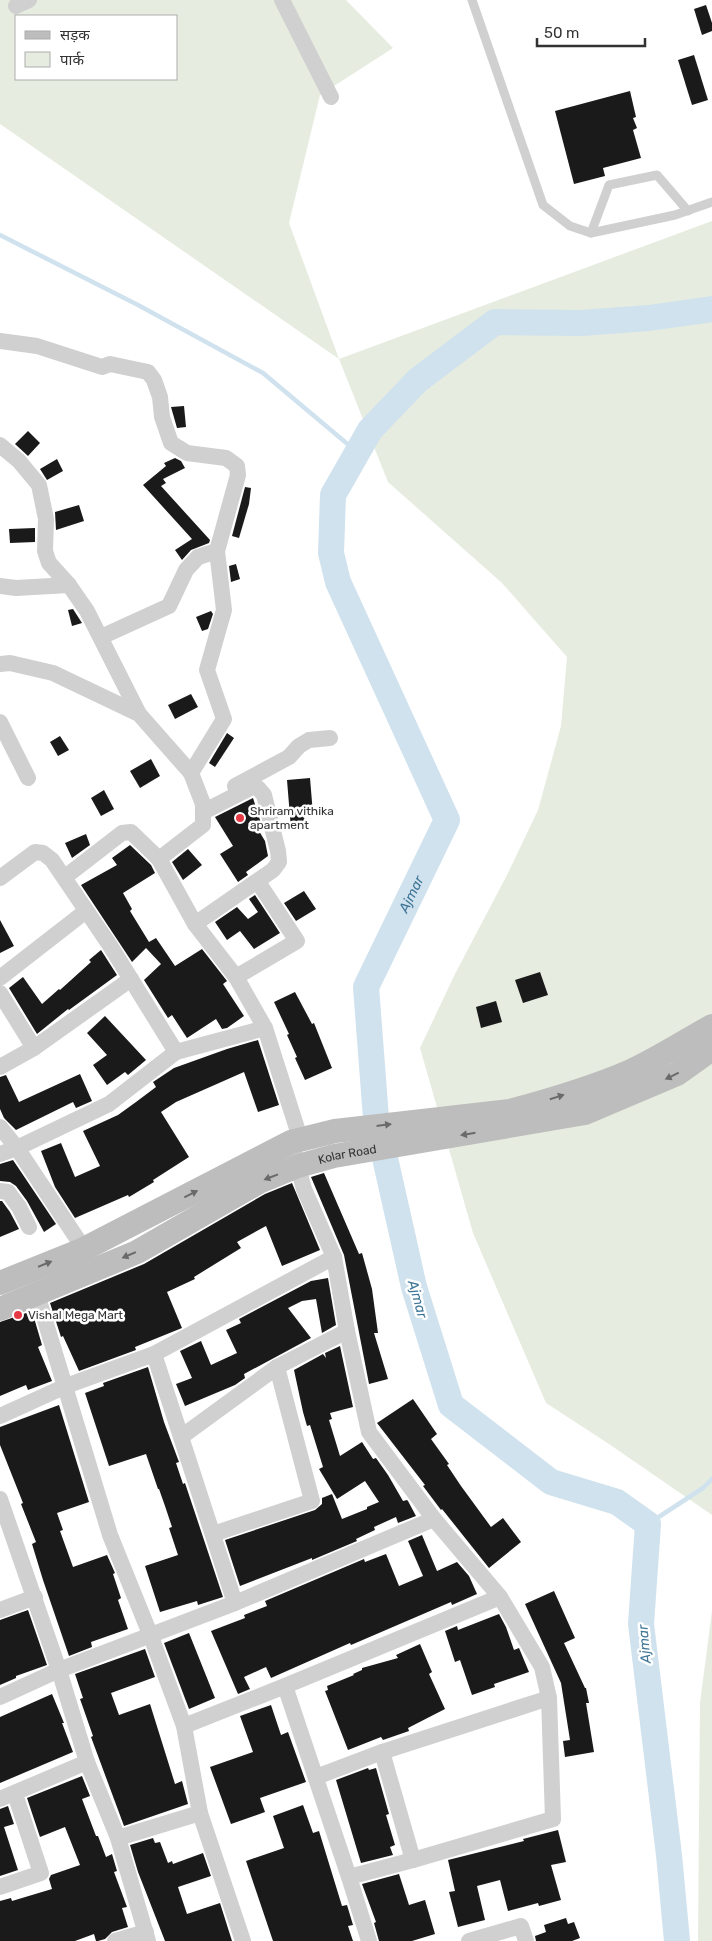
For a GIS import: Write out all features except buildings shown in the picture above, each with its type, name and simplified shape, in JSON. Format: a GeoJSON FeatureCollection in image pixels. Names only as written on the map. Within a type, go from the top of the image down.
{"type":"FeatureCollection","features":[{"type":"Feature","properties":{"kind":"main road","name":"Kolar Road"},"geometry":{"type":"LineString","coordinates":[[0,1309],[137,1252],[259,1182],[298,1166],[334,1156],[513,1118],[632,1070],[712,1026]]}},
{"type":"Feature","properties":{"kind":"main road","name":"Kolar Road"},"geometry":{"type":"LineString","coordinates":[[0,1283],[84,1249],[296,1142],[335,1131],[585,1113],[677,1074],[712,1049]]}},
{"type":"Feature","properties":{"kind":"street"},"geometry":{"type":"LineString","coordinates":[[282,0],[331,97]]}},
{"type":"Feature","properties":{"kind":"street"},"geometry":{"type":"LineString","coordinates":[[0,341],[38,346],[102,367],[110,364],[148,372],[154,380],[160,397],[162,417],[172,444],[187,453],[226,458],[237,466],[238,475],[217,551],[224,610],[206,670],[224,719],[191,773]]}},
{"type":"Feature","properties":{"kind":"street"},"geometry":{"type":"LineString","coordinates":[[0,445],[19,461],[39,486],[46,519],[45,551],[49,563],[69,585],[87,611],[139,714],[191,773],[203,808],[203,825],[159,859]]}},
{"type":"Feature","properties":{"kind":"street"},"geometry":{"type":"LineString","coordinates":[[101,637],[169,606],[186,570],[198,557],[217,551]]}},
{"type":"Feature","properties":{"kind":"street"},"geometry":{"type":"LineString","coordinates":[[0,586],[16,588],[69,585]]}},
{"type":"Feature","properties":{"kind":"street"},"geometry":{"type":"LineString","coordinates":[[0,664],[10,663],[53,673],[139,714]]}},
{"type":"Feature","properties":{"kind":"street"},"geometry":{"type":"LineString","coordinates":[[0,722],[28,778]]}},
{"type":"Feature","properties":{"kind":"street"},"geometry":{"type":"LineString","coordinates":[[203,808],[289,757],[299,746],[309,740],[330,738]]}},
{"type":"Feature","properties":{"kind":"street"},"geometry":{"type":"LineString","coordinates":[[196,924],[274,870],[278,862],[278,851],[264,795],[258,788],[252,787],[203,808]]}},
{"type":"Feature","properties":{"kind":"street"},"geometry":{"type":"LineString","coordinates":[[64,877],[122,832],[131,832],[159,859],[196,924],[236,976],[265,1028],[296,1142],[298,1166],[304,1189],[334,1257],[347,1331],[369,1432],[434,1519],[500,1597],[542,1667],[549,1698],[553,1819],[349,1877]]}},
{"type":"Feature","properties":{"kind":"street"},"geometry":{"type":"LineString","coordinates":[[0,878],[35,852],[43,853],[52,860],[131,979],[176,1052]]}},
{"type":"Feature","properties":{"kind":"street"},"geometry":{"type":"LineString","coordinates":[[236,976],[296,940],[258,882]]}},
{"type":"Feature","properties":{"kind":"street"},"geometry":{"type":"LineString","coordinates":[[0,978],[86,912]]}},
{"type":"Feature","properties":{"kind":"street"},"geometry":{"type":"LineString","coordinates":[[0,1067],[34,1048],[131,979]]}},
{"type":"Feature","properties":{"kind":"street"},"geometry":{"type":"LineString","coordinates":[[0,993],[34,1048]]}},
{"type":"Feature","properties":{"kind":"street"},"geometry":{"type":"LineString","coordinates":[[0,1154],[17,1148],[109,1104],[176,1052],[265,1028]]}},
{"type":"Feature","properties":{"kind":"street"},"geometry":{"type":"LineString","coordinates":[[0,1126],[17,1148],[84,1249]]}},
{"type":"Feature","properties":{"kind":"street"},"geometry":{"type":"LineString","coordinates":[[0,1191],[8,1192],[20,1207],[29,1228]]}},
{"type":"Feature","properties":{"kind":"street"},"geometry":{"type":"LineString","coordinates":[[0,1416],[66,1386],[154,1354],[334,1257]]}},
{"type":"Feature","properties":{"kind":"street"},"geometry":{"type":"LineString","coordinates":[[37,1294],[110,1536],[150,1634],[184,1726],[200,1813],[243,1941]]}},
{"type":"Feature","properties":{"kind":"street"},"geometry":{"type":"LineString","coordinates":[[181,1437],[277,1367],[347,1331]]}},
{"type":"Feature","properties":{"kind":"street"},"geometry":{"type":"LineString","coordinates":[[154,1354],[235,1602]]}},
{"type":"Feature","properties":{"kind":"street"},"geometry":{"type":"LineString","coordinates":[[213,1534],[312,1501],[277,1367]]}},
{"type":"Feature","properties":{"kind":"street"},"geometry":{"type":"LineString","coordinates":[[0,1499],[35,1597],[87,1762],[118,1838],[147,1937],[115,1941]]}},
{"type":"Feature","properties":{"kind":"street"},"geometry":{"type":"LineString","coordinates":[[0,1697],[59,1670],[235,1602],[434,1519]]}},
{"type":"Feature","properties":{"kind":"street"},"geometry":{"type":"LineString","coordinates":[[0,1610],[35,1597]]}},
{"type":"Feature","properties":{"kind":"street"},"geometry":{"type":"LineString","coordinates":[[184,1726],[500,1597]]}},
{"type":"Feature","properties":{"kind":"street"},"geometry":{"type":"LineString","coordinates":[[285,1686],[369,1941]]}},
{"type":"Feature","properties":{"kind":"street"},"geometry":{"type":"LineString","coordinates":[[316,1777],[382,1752],[549,1698]]}},
{"type":"Feature","properties":{"kind":"street"},"geometry":{"type":"LineString","coordinates":[[382,1752],[413,1860]]}},
{"type":"Feature","properties":{"kind":"street"},"geometry":{"type":"LineString","coordinates":[[0,1886],[41,1873],[7,1797],[87,1762]]}},
{"type":"Feature","properties":{"kind":"street"},"geometry":{"type":"LineString","coordinates":[[118,1838],[200,1813]]}},
{"type":"Feature","properties":{"kind":"street"},"geometry":{"type":"LineString","coordinates":[[470,1941],[521,1926],[526,1941]]}},
{"type":"Feature","properties":{"kind":"lane"},"geometry":{"type":"LineString","coordinates":[[472,0],[543,205],[570,226],[591,233],[675,216],[712,202]]}},
{"type":"Feature","properties":{"kind":"lane"},"geometry":{"type":"LineString","coordinates":[[591,233],[609,185],[657,175],[688,211]]}},
{"type":"Feature","properties":{"kind":"green space"},"geometry":{"type":"Polygon","coordinates":[[[0,0],[346,0],[393,48],[320,95],[289,223],[339,359],[0,124],[0,0]]]}},
{"type":"Feature","properties":{"kind":"green space"},"geometry":{"type":"Polygon","coordinates":[[[712,221],[712,1515],[546,1403],[473,1233],[420,1048],[455,974],[507,875],[538,810],[561,726],[567,657],[502,583],[388,482],[339,359],[712,221]]]}},
{"type":"Feature","properties":{"kind":"green space"},"geometry":{"type":"Polygon","coordinates":[[[712,1611],[712,1941],[698,1941],[700,1703],[712,1611]]]}},
{"type":"Feature","properties":{"kind":"waterway"},"geometry":{"type":"LineString","coordinates":[[0,235],[138,305],[263,373],[357,452]]}},
{"type":"Feature","properties":{"kind":"waterway","name":"Ajmar"},"geometry":{"type":"LineString","coordinates":[[677,1941],[669,1855],[641,1624],[648,1524],[617,1502],[551,1482],[451,1405],[414,1287],[376,1118],[366,987],[447,820],[338,582],[331,553],[333,495],[370,430],[418,380],[495,322],[581,323],[649,318],[712,309]]}},
{"type":"Feature","properties":{"kind":"waterway"},"geometry":{"type":"LineString","coordinates":[[648,1524],[703,1488],[712,1479]]}},
{"type":"Feature","properties":{"kind":"place","name":"Shriram vithika apartment"},"geometry":{"type":"Point","coordinates":[240,818]}},
{"type":"Feature","properties":{"kind":"place","name":"Vishal Mega Mart"},"geometry":{"type":"Point","coordinates":[18,1315]}}]}
